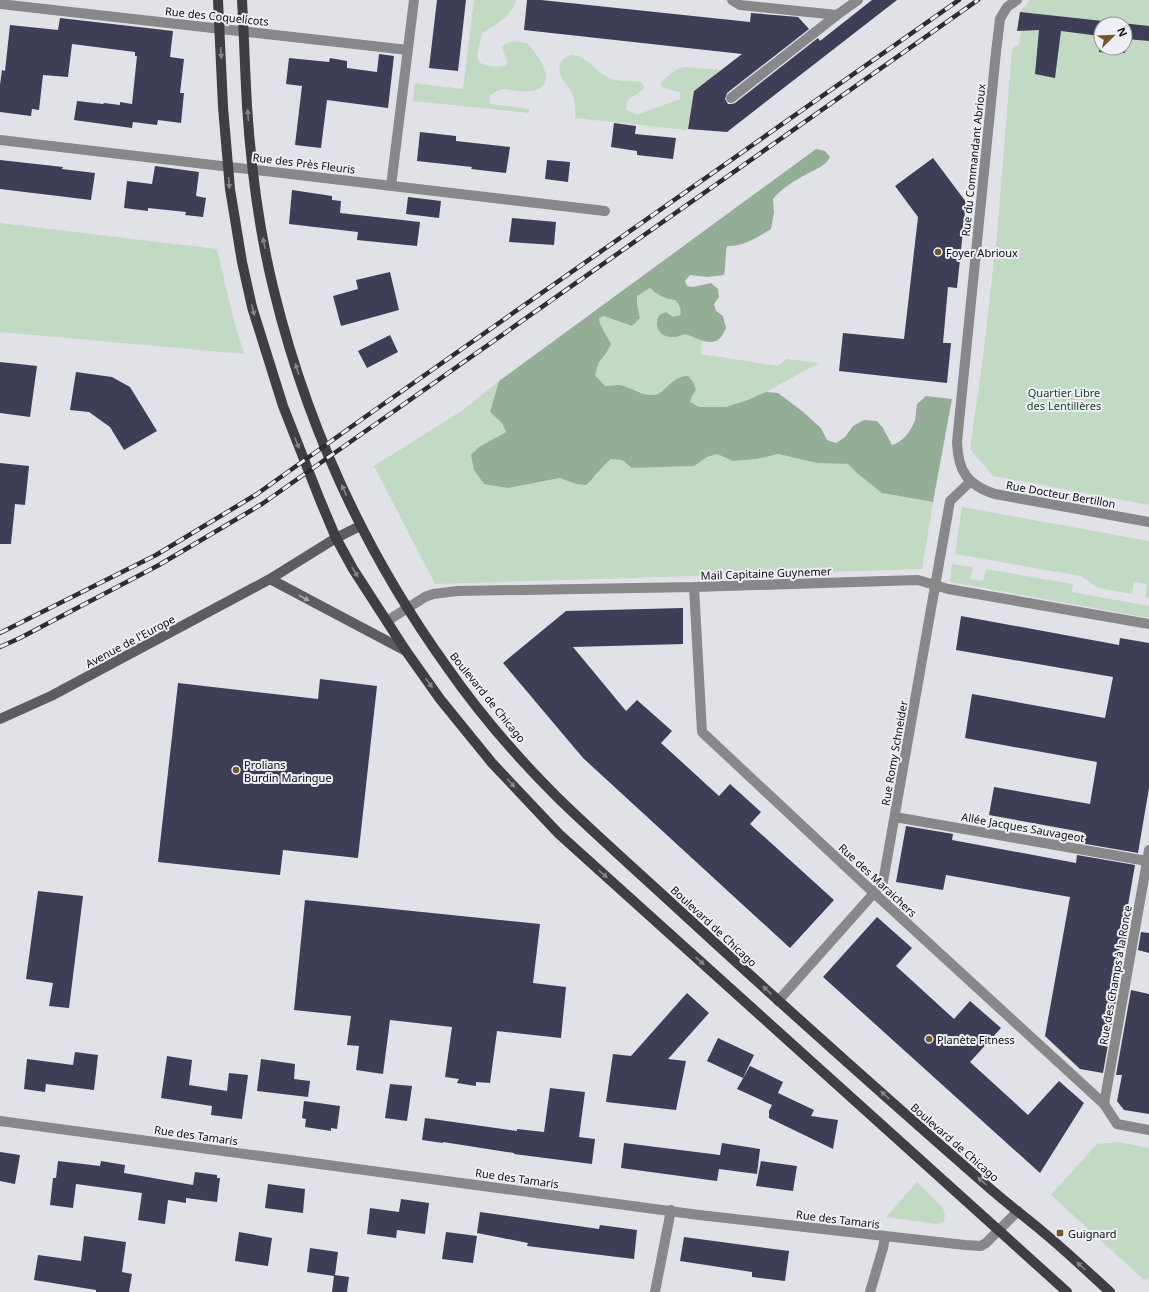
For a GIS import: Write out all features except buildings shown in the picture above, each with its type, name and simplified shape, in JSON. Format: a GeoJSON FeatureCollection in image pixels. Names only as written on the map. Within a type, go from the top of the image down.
{"type":"FeatureCollection","features":[{"type":"Feature","properties":{"kind":"main road"},"geometry":{"type":"LineString","coordinates":[[218,0],[228,167],[234,214],[252,307],[283,406],[336,538],[352,569],[406,651],[440,699],[492,763],[559,834],[1067,1292]]}},
{"type":"Feature","properties":{"kind":"main road","name":"Boulevard de Chicago"},"geometry":{"type":"LineString","coordinates":[[242,0],[247,105],[252,169],[257,208],[273,289],[285,332],[308,404],[360,526],[407,608],[447,668],[503,738],[556,796],[778,1001],[991,1189],[1046,1234],[1110,1292]]}},
{"type":"Feature","properties":{"kind":"main road","name":"Avenue de l'Europe"},"geometry":{"type":"LineString","coordinates":[[0,719],[51,696],[270,579],[336,538],[360,526]]}},
{"type":"Feature","properties":{"kind":"main road"},"geometry":{"type":"LineString","coordinates":[[270,579],[406,651]]}},
{"type":"Feature","properties":{"kind":"street"},"geometry":{"type":"LineString","coordinates":[[391,186],[414,0]]}},
{"type":"Feature","properties":{"kind":"street"},"geometry":{"type":"LineString","coordinates":[[732,0],[740,4],[837,15]]}},
{"type":"Feature","properties":{"kind":"street"},"geometry":{"type":"LineString","coordinates":[[731,98],[858,0]]}},
{"type":"Feature","properties":{"kind":"street","name":"Rue du Commandant Abrioux"},"geometry":{"type":"LineString","coordinates":[[971,481],[960,466],[957,442],[1000,19],[1007,7],[1017,0]]}},
{"type":"Feature","properties":{"kind":"street","name":"Rue des Coquelicots"},"geometry":{"type":"LineString","coordinates":[[0,4],[408,50]]}},
{"type":"Feature","properties":{"kind":"street","name":"Rue des Près Fleuris"},"geometry":{"type":"LineString","coordinates":[[0,140],[605,210]]}},
{"type":"Feature","properties":{"kind":"street","name":"Rue Docteur Bertillon"},"geometry":{"type":"LineString","coordinates":[[971,481],[985,491],[995,494],[1149,522]]}},
{"type":"Feature","properties":{"kind":"street","name":"Rue Romy Schneider"},"geometry":{"type":"LineString","coordinates":[[778,1001],[883,882],[950,501],[971,481]]}},
{"type":"Feature","properties":{"kind":"street","name":"Mail Capitaine Guynemer"},"geometry":{"type":"LineString","coordinates":[[387,622],[407,608],[433,594],[457,591],[694,587],[918,580],[948,590],[1149,624]]}},
{"type":"Feature","properties":{"kind":"street","name":"Rue des Maraichers"},"geometry":{"type":"LineString","coordinates":[[694,587],[702,732],[874,893],[1104,1104],[1117,1124],[1149,1130]]}},
{"type":"Feature","properties":{"kind":"street","name":"Allée Jacques Sauvageot"},"geometry":{"type":"LineString","coordinates":[[895,817],[1147,861]]}},
{"type":"Feature","properties":{"kind":"street","name":"Rue des Champs à la Ronce"},"geometry":{"type":"LineString","coordinates":[[1104,1104],[1149,850]]}},
{"type":"Feature","properties":{"kind":"street","name":"Rue des Tamaris"},"geometry":{"type":"LineString","coordinates":[[0,1121],[671,1210],[699,1215],[885,1237],[981,1246],[999,1231],[1018,1211]]}},
{"type":"Feature","properties":{"kind":"street"},"geometry":{"type":"LineString","coordinates":[[655,1292],[671,1210]]}},
{"type":"Feature","properties":{"kind":"street"},"geometry":{"type":"LineString","coordinates":[[870,1292],[885,1237]]}},
{"type":"Feature","properties":{"kind":"green space"},"geometry":{"type":"Polygon","coordinates":[[[474,0],[516,0],[507,16],[482,33],[477,57],[480,63],[486,65],[506,65],[507,61],[502,47],[511,42],[527,43],[537,55],[545,70],[546,77],[544,84],[539,88],[530,91],[502,89],[496,91],[489,97],[490,104],[529,109],[529,113],[413,101],[415,83],[463,89],[474,0]]]}},
{"type":"Feature","properties":{"kind":"green space","name":"Quartier Libre des Lentillères"},"geometry":{"type":"Polygon","coordinates":[[[1030,0],[1149,0],[1149,505],[993,476],[970,449],[983,357],[997,235],[1012,49],[1019,44],[1021,31],[1018,26],[1020,12],[1030,0]]]}},
{"type":"Feature","properties":{"kind":"green space"},"geometry":{"type":"Polygon","coordinates":[[[571,55],[582,58],[612,79],[641,82],[644,87],[639,93],[629,99],[626,105],[627,110],[635,114],[639,114],[680,99],[680,92],[666,89],[661,86],[661,83],[669,75],[678,69],[684,67],[721,70],[694,91],[687,130],[575,118],[575,105],[573,97],[570,89],[561,76],[559,69],[563,60],[571,55]]]}},
{"type":"Feature","properties":{"kind":"green space"},"geometry":{"type":"Polygon","coordinates":[[[816,149],[825,151],[830,157],[823,166],[801,177],[773,199],[774,213],[771,229],[745,243],[727,246],[724,275],[707,277],[690,275],[685,281],[687,286],[693,287],[711,283],[718,289],[719,297],[714,304],[716,311],[723,316],[726,328],[720,338],[715,341],[707,342],[685,334],[673,337],[663,335],[657,327],[659,315],[666,312],[673,317],[680,315],[679,305],[675,300],[661,296],[650,288],[637,296],[640,318],[632,326],[604,316],[599,318],[600,324],[611,344],[599,362],[595,375],[605,386],[622,385],[649,395],[657,394],[676,379],[688,376],[693,382],[696,390],[690,402],[699,407],[726,407],[766,392],[778,393],[821,428],[827,440],[836,443],[845,437],[853,426],[864,420],[877,421],[883,428],[892,445],[896,444],[906,436],[912,428],[915,420],[917,404],[926,396],[952,399],[933,502],[882,493],[848,464],[817,463],[778,454],[757,459],[733,461],[717,454],[707,457],[694,466],[632,468],[622,460],[611,459],[586,485],[576,484],[560,478],[508,488],[484,484],[474,470],[471,455],[479,447],[506,432],[502,423],[490,412],[499,381],[816,149]]]}},
{"type":"Feature","properties":{"kind":"green space"},"geometry":{"type":"Polygon","coordinates":[[[0,223],[217,249],[233,317],[244,354],[0,332],[0,223]]]}},
{"type":"Feature","properties":{"kind":"green space"},"geometry":{"type":"Polygon","coordinates":[[[650,288],[655,293],[668,299],[675,300],[678,303],[681,313],[680,315],[673,317],[680,337],[685,333],[702,340],[701,354],[778,366],[787,359],[819,363],[766,392],[726,407],[698,407],[690,402],[696,390],[671,382],[664,389],[653,395],[644,394],[622,385],[605,386],[595,375],[599,362],[611,344],[600,324],[599,318],[604,316],[621,321],[640,318],[637,296],[650,288]]]}},
{"type":"Feature","properties":{"kind":"green space"},"geometry":{"type":"Polygon","coordinates":[[[499,381],[490,412],[502,423],[506,432],[479,447],[508,488],[560,478],[576,484],[595,477],[601,467],[611,459],[622,460],[632,468],[694,466],[707,457],[717,454],[733,461],[757,459],[778,454],[817,463],[849,464],[858,474],[882,493],[933,502],[922,569],[435,584],[374,466],[463,410],[499,381]]]}},
{"type":"Feature","properties":{"kind":"green space"},"geometry":{"type":"Polygon","coordinates":[[[962,507],[1149,541],[1149,598],[1145,597],[1147,584],[1134,582],[1132,594],[1098,588],[1081,576],[955,554],[962,507]]]}},
{"type":"Feature","properties":{"kind":"green space"},"geometry":{"type":"Polygon","coordinates":[[[952,564],[973,567],[971,579],[983,581],[986,569],[1073,584],[1072,592],[1149,606],[1149,618],[950,582],[952,564]]]}},
{"type":"Feature","properties":{"kind":"green space"},"geometry":{"type":"Polygon","coordinates":[[[1119,1142],[1149,1148],[1149,1278],[1144,1280],[1051,1195],[1097,1144],[1119,1142]]]}},
{"type":"Feature","properties":{"kind":"green space"},"geometry":{"type":"Polygon","coordinates":[[[917,1182],[942,1207],[945,1214],[943,1222],[936,1224],[886,1217],[917,1182]]]}},
{"type":"Feature","properties":{"kind":"railway"},"geometry":{"type":"LineString","coordinates":[[0,633],[156,555],[257,494],[959,0]]}},
{"type":"Feature","properties":{"kind":"railway"},"geometry":{"type":"LineString","coordinates":[[0,647],[159,565],[262,504],[978,0]]}},
{"type":"Feature","properties":{"kind":"place","name":"Foyer Abrioux"},"geometry":{"type":"Point","coordinates":[938,252]}},
{"type":"Feature","properties":{"kind":"place","name":"Prolians Burdin Maringue"},"geometry":{"type":"Point","coordinates":[236,770]}},
{"type":"Feature","properties":{"kind":"place","name":"Planète Fitness"},"geometry":{"type":"Point","coordinates":[929,1039]}},
{"type":"Feature","properties":{"kind":"place","name":"Guignard"},"geometry":{"type":"Point","coordinates":[1060,1233]}}]}
